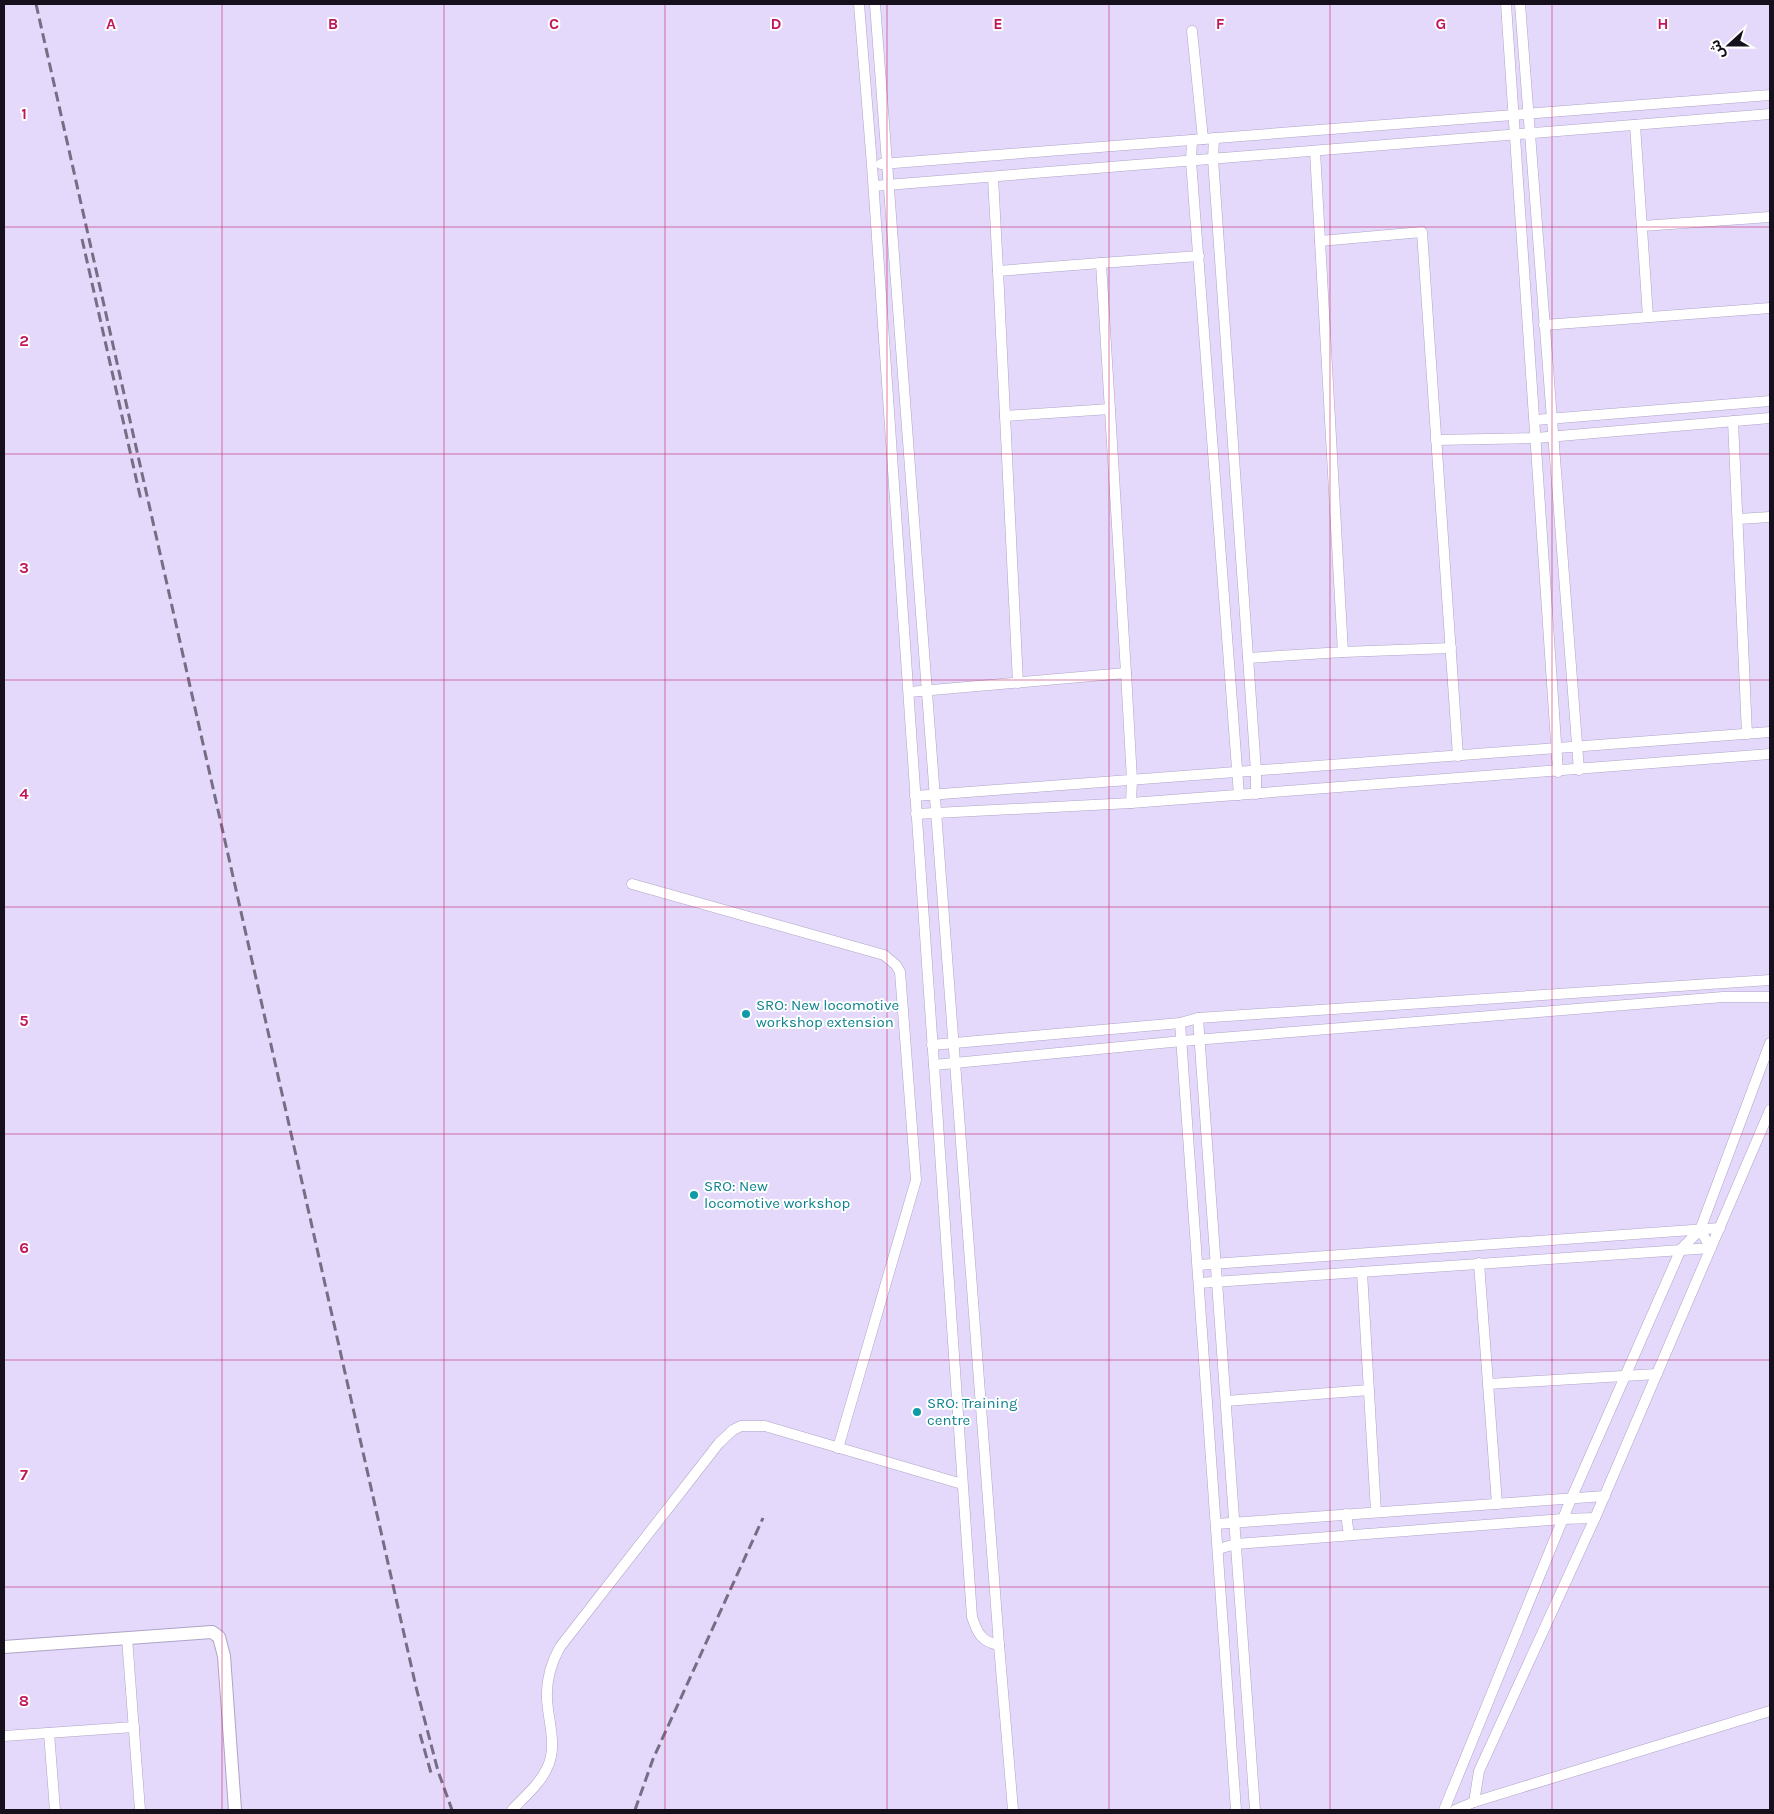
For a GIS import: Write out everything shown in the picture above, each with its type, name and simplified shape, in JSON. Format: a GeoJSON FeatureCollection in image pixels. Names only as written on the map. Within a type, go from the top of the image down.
{"type":"FeatureCollection","features":[{"type":"Feature","properties":{"kind":"street"},"geometry":{"type":"LineString","coordinates":[[859,4],[874,186],[972,1617],[978,1634],[989,1643],[999,1645]]}},
{"type":"Feature","properties":{"kind":"street"},"geometry":{"type":"LineString","coordinates":[[875,4],[1013,1810]]}},
{"type":"Feature","properties":{"kind":"street"},"geometry":{"type":"LineString","coordinates":[[1506,4],[1558,772]]}},
{"type":"Feature","properties":{"kind":"street"},"geometry":{"type":"LineString","coordinates":[[1520,4],[1579,770]]}},
{"type":"Feature","properties":{"kind":"street"},"geometry":{"type":"LineString","coordinates":[[1192,31],[1213,159],[1256,771],[1256,794]]}},
{"type":"Feature","properties":{"kind":"street"},"geometry":{"type":"LineString","coordinates":[[872,165],[1770,95]]}},
{"type":"Feature","properties":{"kind":"street"},"geometry":{"type":"LineString","coordinates":[[874,186],[1770,114]]}},
{"type":"Feature","properties":{"kind":"street"},"geometry":{"type":"LineString","coordinates":[[1635,125],[1648,317]]}},
{"type":"Feature","properties":{"kind":"street"},"geometry":{"type":"LineString","coordinates":[[1192,140],[1192,161],[1239,795]]}},
{"type":"Feature","properties":{"kind":"street"},"geometry":{"type":"LineString","coordinates":[[1315,151],[1343,652]]}},
{"type":"Feature","properties":{"kind":"street"},"geometry":{"type":"LineString","coordinates":[[993,177],[1018,683]]}},
{"type":"Feature","properties":{"kind":"street"},"geometry":{"type":"LineString","coordinates":[[1642,226],[1770,217]]}},
{"type":"Feature","properties":{"kind":"street"},"geometry":{"type":"LineString","coordinates":[[1320,241],[1422,232],[1458,756]]}},
{"type":"Feature","properties":{"kind":"street"},"geometry":{"type":"LineString","coordinates":[[998,271],[1199,256]]}},
{"type":"Feature","properties":{"kind":"street"},"geometry":{"type":"LineString","coordinates":[[1101,263],[1132,780],[1131,803]]}},
{"type":"Feature","properties":{"kind":"street"},"geometry":{"type":"LineString","coordinates":[[1544,325],[1770,308]]}},
{"type":"Feature","properties":{"kind":"street"},"geometry":{"type":"LineString","coordinates":[[1535,420],[1770,402]]}},
{"type":"Feature","properties":{"kind":"street"},"geometry":{"type":"LineString","coordinates":[[1005,416],[1110,408]]}},
{"type":"Feature","properties":{"kind":"street"},"geometry":{"type":"LineString","coordinates":[[1436,440],[1536,438],[1552,434],[1770,418]]}},
{"type":"Feature","properties":{"kind":"street"},"geometry":{"type":"LineString","coordinates":[[1733,421],[1747,734]]}},
{"type":"Feature","properties":{"kind":"street"},"geometry":{"type":"LineString","coordinates":[[1738,519],[1770,517]]}},
{"type":"Feature","properties":{"kind":"street"},"geometry":{"type":"LineString","coordinates":[[1248,658],[1451,648]]}},
{"type":"Feature","properties":{"kind":"street"},"geometry":{"type":"LineString","coordinates":[[909,692],[1126,673]]}},
{"type":"Feature","properties":{"kind":"street"},"geometry":{"type":"LineString","coordinates":[[915,796],[1770,732]]}},
{"type":"Feature","properties":{"kind":"street"},"geometry":{"type":"LineString","coordinates":[[916,814],[1131,803],[1558,772],[1770,754]]}},
{"type":"Feature","properties":{"kind":"street"},"geometry":{"type":"LineString","coordinates":[[632,884],[884,955],[896,965],[900,972],[916,1180],[838,1448]]}},
{"type":"Feature","properties":{"kind":"street"},"geometry":{"type":"LineString","coordinates":[[932,1045],[1180,1023],[1198,1018],[1770,980]]}},
{"type":"Feature","properties":{"kind":"street"},"geometry":{"type":"LineString","coordinates":[[934,1065],[1182,1040],[1723,997],[1770,997]]}},
{"type":"Feature","properties":{"kind":"street"},"geometry":{"type":"LineString","coordinates":[[1198,1018],[1256,1810]]}},
{"type":"Feature","properties":{"kind":"street"},"geometry":{"type":"LineString","coordinates":[[1180,1023],[1236,1810]]}},
{"type":"Feature","properties":{"kind":"street"},"geometry":{"type":"LineString","coordinates":[[1444,1810],[1571,1499],[1681,1249],[1700,1230],[1770,1043]]}},
{"type":"Feature","properties":{"kind":"street"},"geometry":{"type":"LineString","coordinates":[[1474,1802],[1479,1771],[1605,1496],[1770,1110]]}},
{"type":"Feature","properties":{"kind":"street"},"geometry":{"type":"LineString","coordinates":[[1198,1265],[1720,1228]]}},
{"type":"Feature","properties":{"kind":"street"},"geometry":{"type":"LineString","coordinates":[[1700,1230],[1711,1248]]}},
{"type":"Feature","properties":{"kind":"street"},"geometry":{"type":"LineString","coordinates":[[1199,1283],[1711,1248]]}},
{"type":"Feature","properties":{"kind":"street"},"geometry":{"type":"LineString","coordinates":[[1479,1263],[1497,1504]]}},
{"type":"Feature","properties":{"kind":"street"},"geometry":{"type":"LineString","coordinates":[[1362,1272],[1376,1512]]}},
{"type":"Feature","properties":{"kind":"street"},"geometry":{"type":"LineString","coordinates":[[1488,1384],[1657,1374]]}},
{"type":"Feature","properties":{"kind":"street"},"geometry":{"type":"LineString","coordinates":[[1226,1401],[1369,1390]]}},
{"type":"Feature","properties":{"kind":"street"},"geometry":{"type":"LineString","coordinates":[[512,1810],[543,1776],[550,1761],[552,1741],[547,1698],[548,1682],[560,1647],[719,1443],[733,1430],[741,1426],[757,1424],[962,1484]]}},
{"type":"Feature","properties":{"kind":"street"},"geometry":{"type":"LineString","coordinates":[[1216,1524],[1234,1521],[1605,1496]]}},
{"type":"Feature","properties":{"kind":"street"},"geometry":{"type":"LineString","coordinates":[[1346,1514],[1349,1535]]}},
{"type":"Feature","properties":{"kind":"street"},"geometry":{"type":"LineString","coordinates":[[1218,1549],[1236,1544],[1595,1518]]}},
{"type":"Feature","properties":{"kind":"street"},"geometry":{"type":"LineString","coordinates":[[4,1647],[212,1632],[219,1637],[224,1656],[235,1810]]}},
{"type":"Feature","properties":{"kind":"street"},"geometry":{"type":"LineString","coordinates":[[127,1638],[140,1810]]}},
{"type":"Feature","properties":{"kind":"street"},"geometry":{"type":"LineString","coordinates":[[1455,1810],[1474,1802],[1770,1712]]}},
{"type":"Feature","properties":{"kind":"street"},"geometry":{"type":"LineString","coordinates":[[4,1736],[134,1727]]}},
{"type":"Feature","properties":{"kind":"street"},"geometry":{"type":"LineString","coordinates":[[49,1732],[55,1810]]}},
{"type":"Feature","properties":{"kind":"railway"},"geometry":{"type":"LineString","coordinates":[[36,4],[416,1687],[438,1771],[452,1810]]}},
{"type":"Feature","properties":{"kind":"railway"},"geometry":{"type":"LineString","coordinates":[[82,239],[141,500]]}},
{"type":"Feature","properties":{"kind":"railway"},"geometry":{"type":"LineString","coordinates":[[635,1810],[653,1759],[763,1518]]}},
{"type":"Feature","properties":{"kind":"railway"},"geometry":{"type":"LineString","coordinates":[[420,1734],[431,1773]]}},
{"type":"Feature","properties":{"kind":"place","name":"SRO: New locomotive workshop extension"},"geometry":{"type":"Point","coordinates":[746,1014]}},
{"type":"Feature","properties":{"kind":"place","name":"SRO: New locomotive workshop"},"geometry":{"type":"Point","coordinates":[694,1195]}},
{"type":"Feature","properties":{"kind":"place","name":"SRO: Training centre"},"geometry":{"type":"Point","coordinates":[917,1412]}}]}
